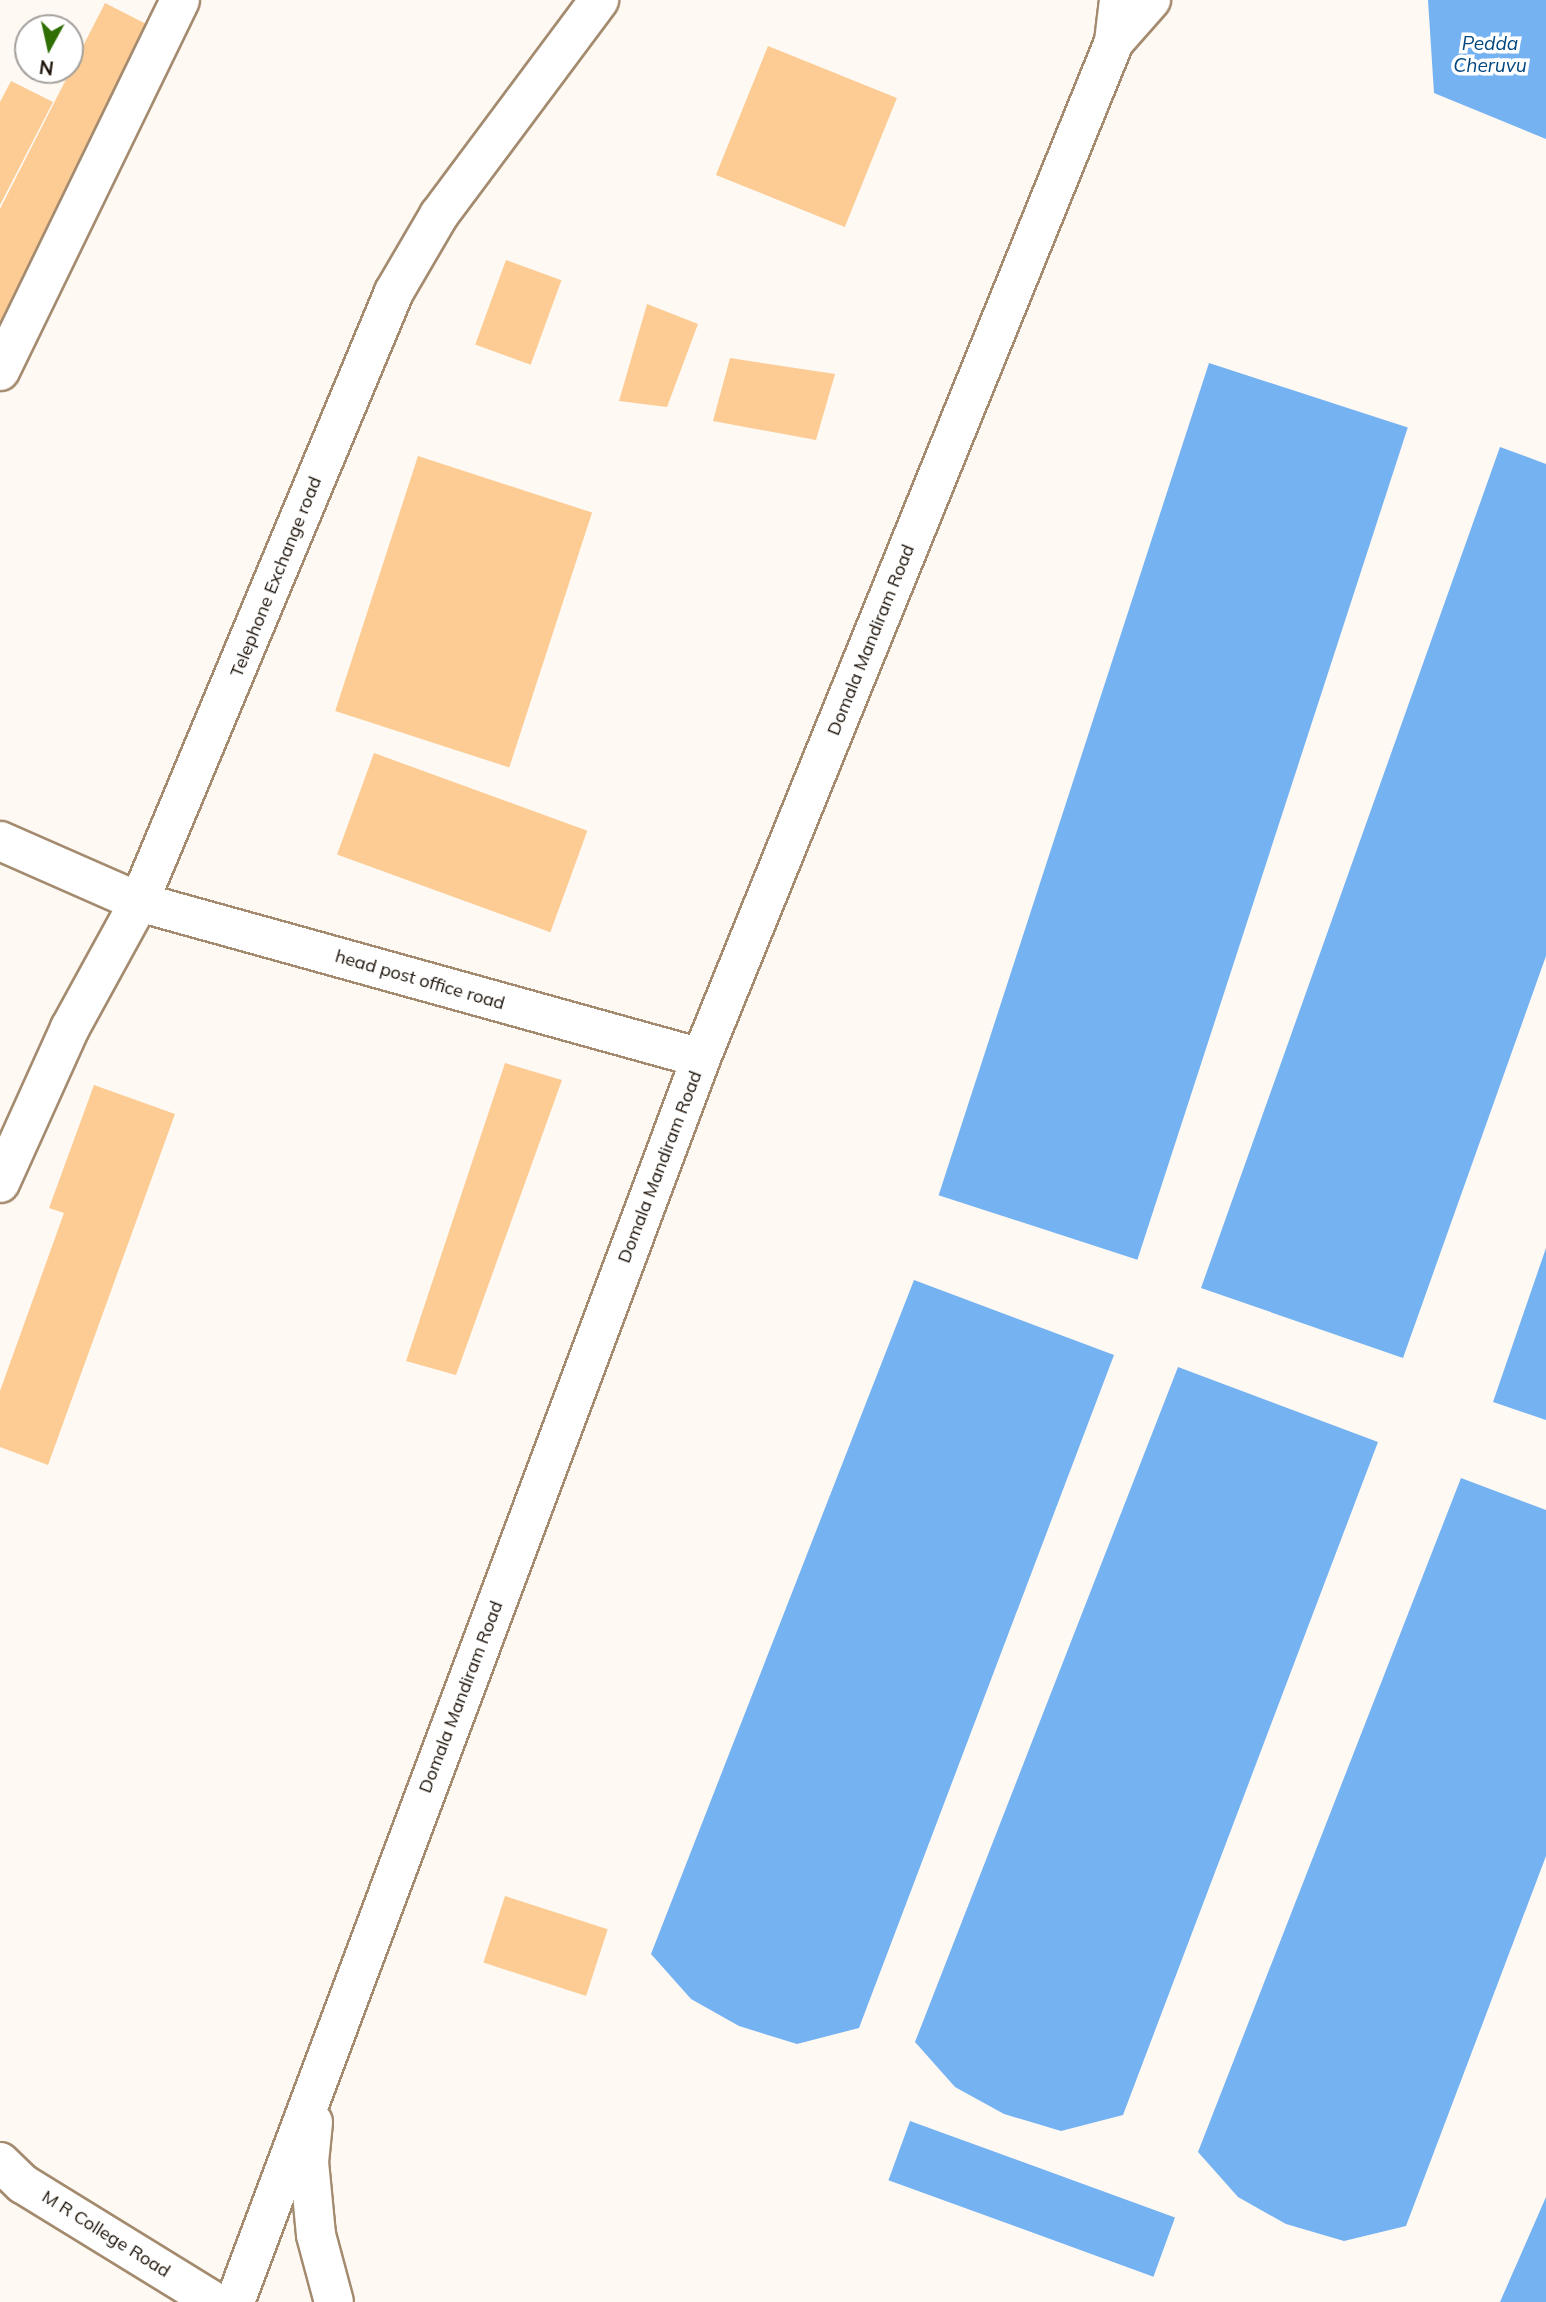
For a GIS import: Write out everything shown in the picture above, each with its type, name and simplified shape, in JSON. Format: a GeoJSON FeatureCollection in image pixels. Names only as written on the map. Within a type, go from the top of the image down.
{"type":"FeatureCollection","features":[{"type":"Feature","properties":{"kind":"street"},"geometry":{"type":"LineString","coordinates":[[0,371],[180,0]]}},
{"type":"Feature","properties":{"kind":"street","name":"Telephone Exchange road"},"geometry":{"type":"LineString","coordinates":[[0,1183],[70,1028],[139,902],[394,292],[439,215],[599,0]]}},
{"type":"Feature","properties":{"kind":"street"},"geometry":{"type":"LineString","coordinates":[[1114,42],[1119,0]]}},
{"type":"Feature","properties":{"kind":"street"},"geometry":{"type":"LineString","coordinates":[[1114,42],[1150,0]]}},
{"type":"Feature","properties":{"kind":"street","name":"Domala Mandiram Road"},"geometry":{"type":"LineString","coordinates":[[235,2302],[701,1058],[1114,42]]}},
{"type":"Feature","properties":{"kind":"street","name":"head post office road"},"geometry":{"type":"LineString","coordinates":[[10,846],[139,902],[701,1058]]}},
{"type":"Feature","properties":{"kind":"street"},"geometry":{"type":"LineString","coordinates":[[317,2078],[309,2162],[316,2235],[334,2302]]}},
{"type":"Feature","properties":{"kind":"street","name":"M R College Road"},"geometry":{"type":"LineString","coordinates":[[0,2162],[23,2183],[215,2302]]}},
{"type":"Feature","properties":{"kind":"water","name":"Pedda Cheruvu"},"geometry":{"type":"Polygon","coordinates":[[[1428,0],[1546,0],[1546,139],[1434,93],[1428,0]]]}},
{"type":"Feature","properties":{"kind":"water"},"geometry":{"type":"Polygon","coordinates":[[[1209,363],[1408,428],[1137,1260],[939,1195],[1209,363]]]}},
{"type":"Feature","properties":{"kind":"water"},"geometry":{"type":"Polygon","coordinates":[[[1500,447],[1546,464],[1546,956],[1403,1358],[1201,1288],[1500,447]]]}},
{"type":"Feature","properties":{"kind":"water"},"geometry":{"type":"Polygon","coordinates":[[[1546,1248],[1546,1420],[1493,1402],[1546,1248]]]}},
{"type":"Feature","properties":{"kind":"water"},"geometry":{"type":"Polygon","coordinates":[[[914,1280],[1114,1355],[859,2028],[797,2044],[739,2026],[691,1999],[651,1954],[914,1280]]]}},
{"type":"Feature","properties":{"kind":"water"},"geometry":{"type":"Polygon","coordinates":[[[1178,1367],[1378,1442],[1123,2115],[1061,2131],[1004,2114],[955,2087],[915,2042],[1178,1367]]]}},
{"type":"Feature","properties":{"kind":"water"},"geometry":{"type":"Polygon","coordinates":[[[1461,1478],[1546,1510],[1546,1856],[1406,2226],[1344,2241],[1286,2224],[1238,2197],[1198,2152],[1461,1478]]]}},
{"type":"Feature","properties":{"kind":"water"},"geometry":{"type":"Polygon","coordinates":[[[910,2121],[1175,2217],[1153,2277],[888,2180],[910,2121]]]}},
{"type":"Feature","properties":{"kind":"water"},"geometry":{"type":"Polygon","coordinates":[[[1546,2197],[1546,2302],[1500,2302],[1546,2197]]]}},
{"type":"Feature","properties":{"kind":"building"},"geometry":{"type":"Polygon","coordinates":[[[105,3],[160,31],[0,346],[0,209],[64,84],[84,84],[84,44],[105,3]]]}},
{"type":"Feature","properties":{"kind":"building"},"geometry":{"type":"Polygon","coordinates":[[[768,46],[897,98],[845,227],[716,175],[768,46]]]}},
{"type":"Feature","properties":{"kind":"building"},"geometry":{"type":"Polygon","coordinates":[[[11,81],[53,102],[0,205],[0,102],[11,81]]]}},
{"type":"Feature","properties":{"kind":"building"},"geometry":{"type":"Polygon","coordinates":[[[506,260],[561,280],[531,365],[475,345],[506,260]]]}},
{"type":"Feature","properties":{"kind":"building"},"geometry":{"type":"Polygon","coordinates":[[[647,304],[698,324],[667,407],[619,401],[647,304]]]}},
{"type":"Feature","properties":{"kind":"building"},"geometry":{"type":"Polygon","coordinates":[[[730,358],[835,374],[816,440],[713,421],[730,358]]]}},
{"type":"Feature","properties":{"kind":"building"},"geometry":{"type":"Polygon","coordinates":[[[418,456],[592,513],[509,767],[335,711],[418,456]]]}},
{"type":"Feature","properties":{"kind":"building"},"geometry":{"type":"Polygon","coordinates":[[[374,753],[587,831],[550,932],[337,854],[374,753]]]}},
{"type":"Feature","properties":{"kind":"building"},"geometry":{"type":"Polygon","coordinates":[[[505,1063],[562,1080],[456,1375],[406,1361],[505,1063]]]}},
{"type":"Feature","properties":{"kind":"building"},"geometry":{"type":"Polygon","coordinates":[[[94,1085],[175,1114],[48,1465],[0,1447],[0,1391],[64,1213],[49,1208],[94,1085]]]}},
{"type":"Feature","properties":{"kind":"building"},"geometry":{"type":"Polygon","coordinates":[[[505,1896],[608,1929],[586,1996],[483,1963],[505,1896]]]}}]}
